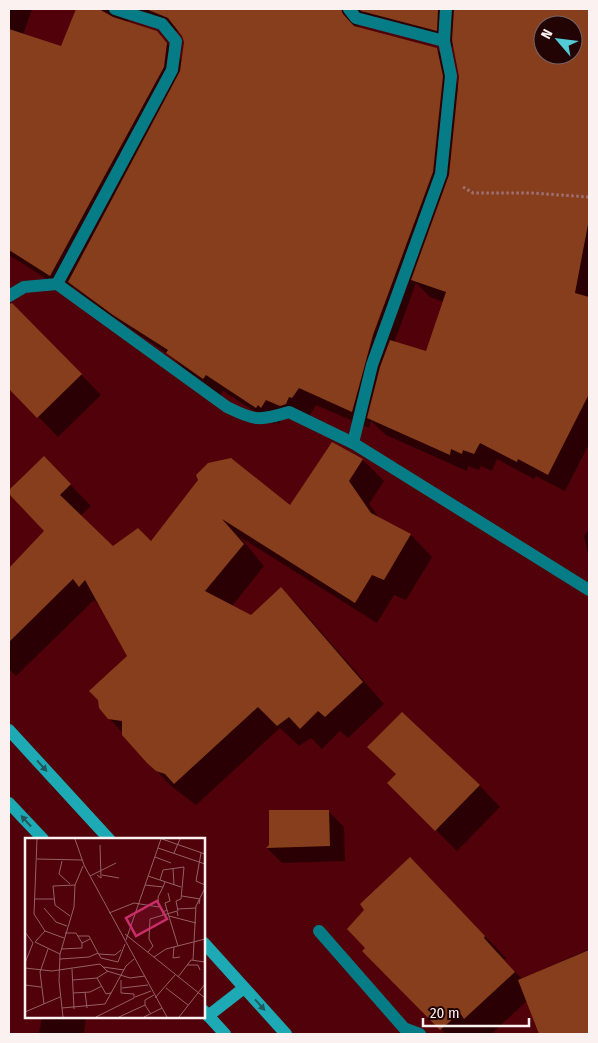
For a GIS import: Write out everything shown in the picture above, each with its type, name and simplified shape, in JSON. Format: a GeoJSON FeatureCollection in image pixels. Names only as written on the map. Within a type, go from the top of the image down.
{"type":"FeatureCollection","features":[{"type":"Feature","properties":{"kind":"main road"},"geometry":{"type":"LineString","coordinates":[[9,730],[108,838]]}},
{"type":"Feature","properties":{"kind":"main road"},"geometry":{"type":"LineString","coordinates":[[9,803],[42,838]]}},
{"type":"Feature","properties":{"kind":"main road"},"geometry":{"type":"LineString","coordinates":[[205,944],[286,1034]]}},
{"type":"Feature","properties":{"kind":"main road"},"geometry":{"type":"LineString","coordinates":[[224,1034],[206,1013],[244,988]]}},
{"type":"Feature","properties":{"kind":"street"},"geometry":{"type":"LineString","coordinates":[[57,284],[172,70],[176,41],[162,24],[114,9]]}},
{"type":"Feature","properties":{"kind":"street"},"geometry":{"type":"LineString","coordinates":[[350,9],[356,18],[444,41]]}},
{"type":"Feature","properties":{"kind":"street"},"geometry":{"type":"LineString","coordinates":[[354,443],[372,365],[441,174],[451,76],[444,41],[446,9]]}},
{"type":"Feature","properties":{"kind":"street"},"geometry":{"type":"LineString","coordinates":[[9,296],[24,287],[57,284],[227,407],[246,417],[260,420],[289,412],[354,443],[589,590]]}},
{"type":"Feature","properties":{"kind":"street"},"geometry":{"type":"LineString","coordinates":[[319,931],[404,1028],[420,1034]]}},
{"type":"Feature","properties":{"kind":"path"},"geometry":{"type":"LineString","coordinates":[[441,174],[473,193],[589,196]]}},
{"type":"Feature","properties":{"kind":"building"},"geometry":{"type":"Polygon","coordinates":[[[76,9],[99,9],[113,17],[157,31],[167,43],[164,67],[50,276],[9,250],[9,29],[61,46],[76,9]]]}},
{"type":"Feature","properties":{"kind":"building"},"geometry":{"type":"Polygon","coordinates":[[[146,9],[341,9],[354,26],[437,48],[443,76],[433,172],[373,335],[352,412],[299,388],[292,398],[289,397],[286,404],[280,406],[266,400],[261,408],[258,405],[256,408],[206,375],[203,379],[166,353],[168,350],[113,315],[68,282],[180,71],[184,42],[182,36],[168,18],[146,9]]]}},
{"type":"Feature","properties":{"kind":"building"},"geometry":{"type":"Polygon","coordinates":[[[359,9],[438,9],[437,31],[361,11],[359,9]]]}},
{"type":"Feature","properties":{"kind":"building"},"geometry":{"type":"Polygon","coordinates":[[[454,9],[589,9],[589,219],[575,293],[589,297],[589,394],[548,475],[518,459],[517,462],[480,443],[474,454],[463,450],[462,454],[451,449],[450,455],[367,418],[380,367],[390,340],[426,351],[446,292],[411,280],[449,175],[459,77],[452,40],[454,9]]]}},
{"type":"Feature","properties":{"kind":"building"},"geometry":{"type":"Polygon","coordinates":[[[12,303],[82,374],[37,418],[9,389],[9,304],[12,303]]]}},
{"type":"Feature","properties":{"kind":"building"},"geometry":{"type":"Polygon","coordinates":[[[332,442],[363,459],[349,481],[371,513],[411,534],[384,580],[372,575],[355,603],[222,519],[244,544],[205,591],[251,615],[281,587],[363,682],[325,717],[318,711],[300,729],[289,717],[277,726],[258,707],[174,784],[165,774],[156,771],[147,763],[122,735],[122,721],[108,719],[99,708],[98,700],[89,691],[127,656],[85,580],[79,587],[73,579],[9,642],[9,568],[44,531],[9,494],[9,490],[44,456],[71,484],[60,495],[113,546],[138,528],[151,541],[198,480],[196,475],[208,463],[231,458],[290,505],[332,442]]]}},
{"type":"Feature","properties":{"kind":"building"},"geometry":{"type":"Polygon","coordinates":[[[402,712],[480,785],[435,831],[387,783],[396,774],[367,747],[402,712]]]}},
{"type":"Feature","properties":{"kind":"building"},"geometry":{"type":"Polygon","coordinates":[[[269,810],[329,810],[330,846],[266,848],[269,845],[269,810]]]}},
{"type":"Feature","properties":{"kind":"building"},"geometry":{"type":"Polygon","coordinates":[[[410,857],[485,936],[484,938],[515,972],[464,1019],[460,1013],[440,1030],[362,951],[365,948],[347,929],[364,910],[360,904],[410,857]]]}},
{"type":"Feature","properties":{"kind":"building"},"geometry":{"type":"Polygon","coordinates":[[[589,950],[589,1034],[539,1034],[518,980],[589,950]]]}}]}
